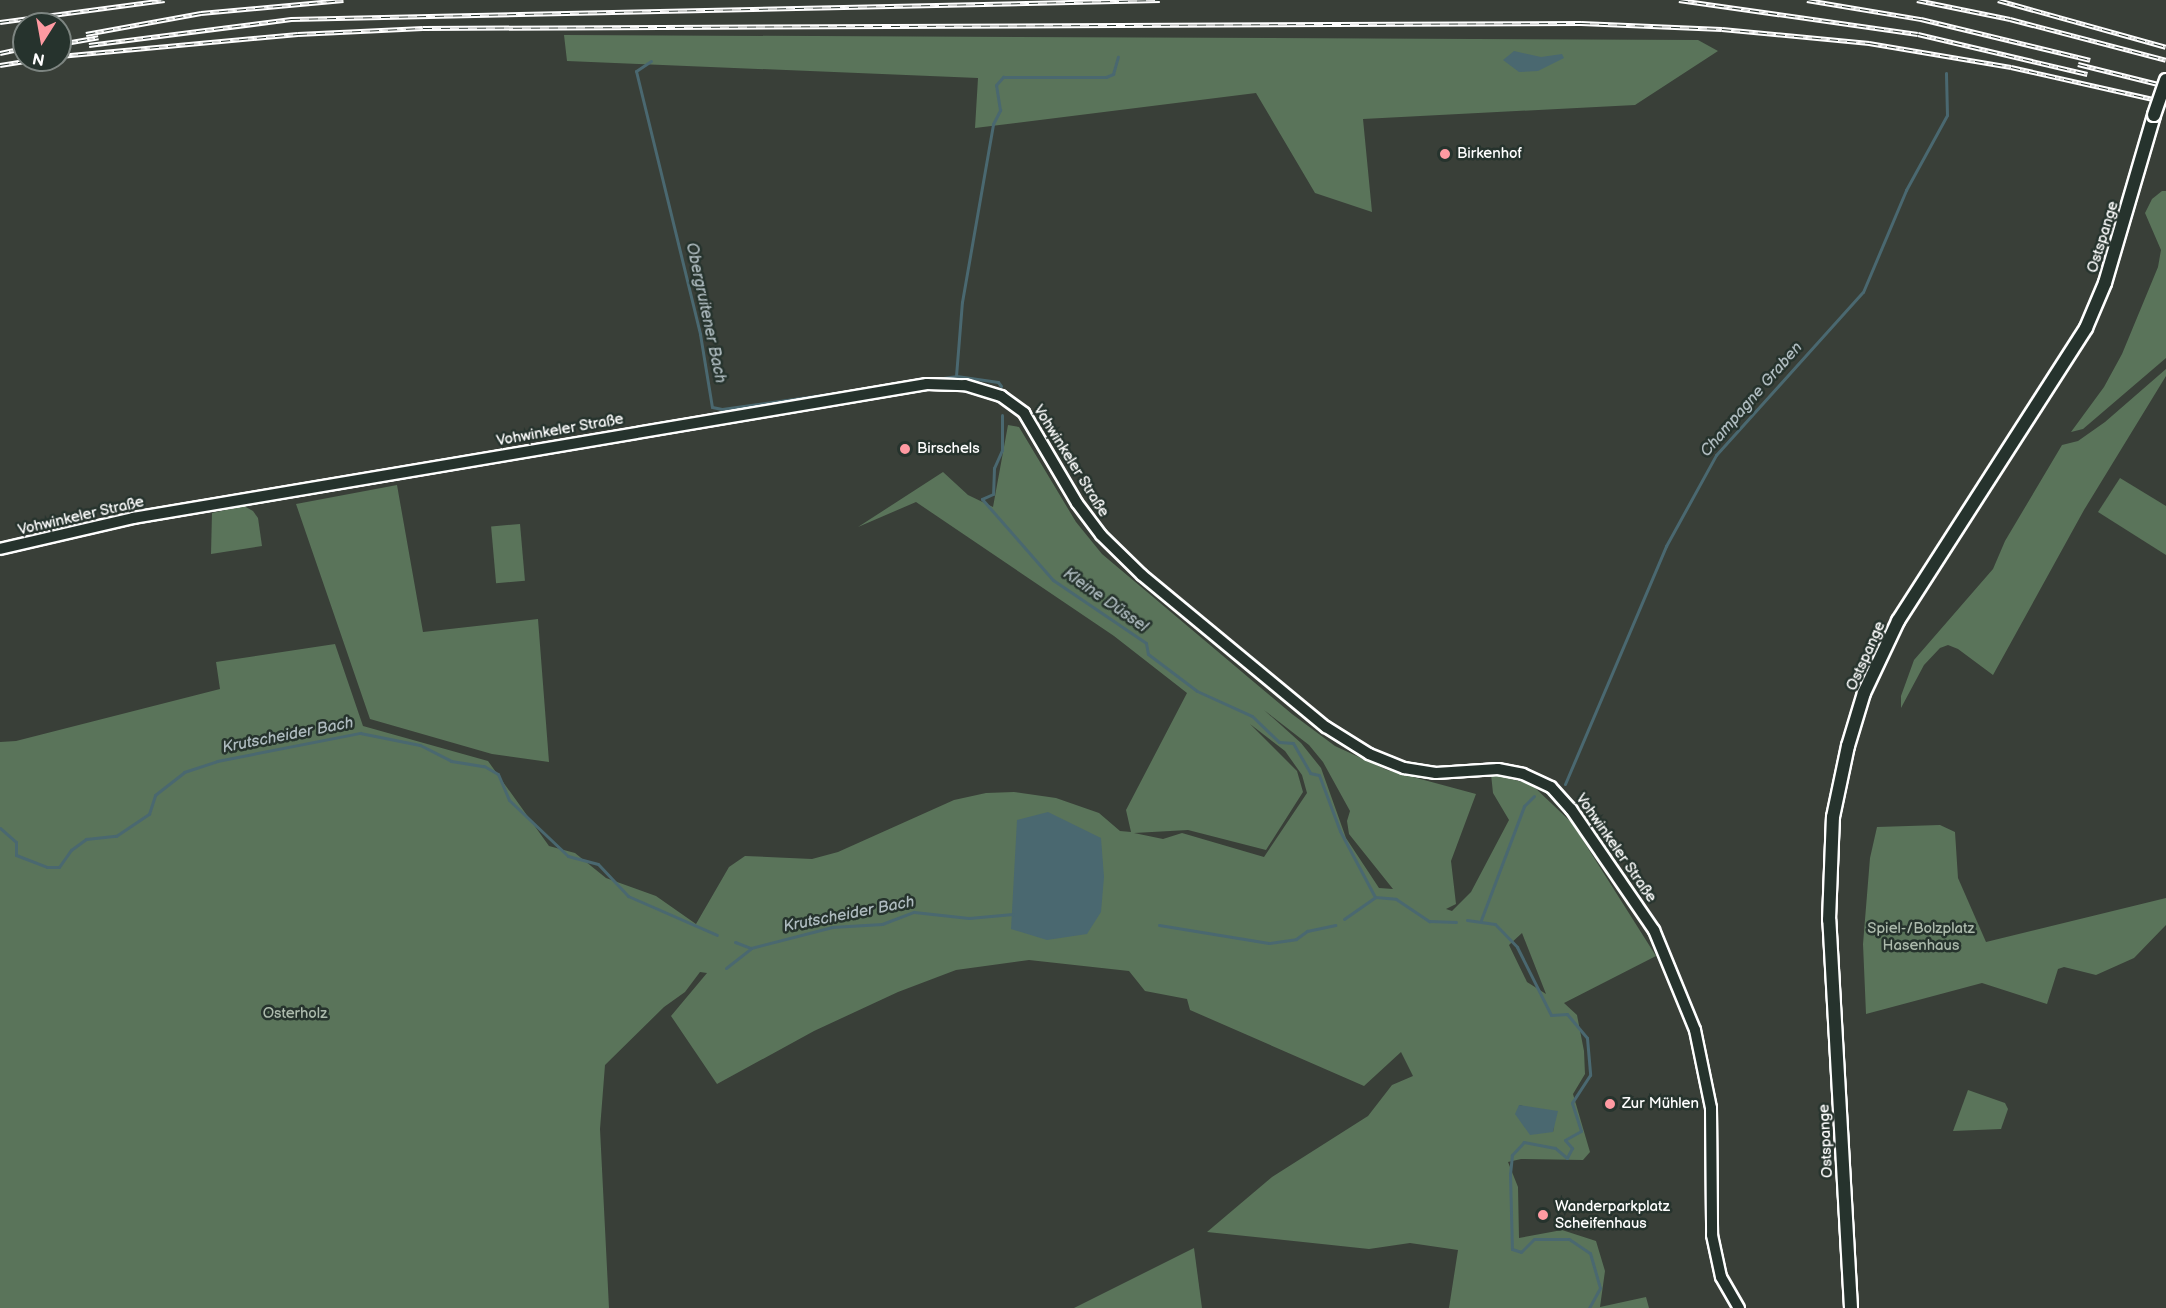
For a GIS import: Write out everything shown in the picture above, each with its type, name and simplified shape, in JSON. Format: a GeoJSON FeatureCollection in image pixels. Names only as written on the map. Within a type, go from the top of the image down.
{"type":"FeatureCollection","features":[{"type":"Feature","properties":{"kind":"main road","name":"Ostspange"},"geometry":{"type":"LineString","coordinates":[[1851,1308],[1829,898],[1833,817],[1848,746],[1864,693],[1898,621],[2086,328],[2105,283],[2166,80]]}},
{"type":"Feature","properties":{"kind":"street","name":"Vohwinkeler Straße"},"geometry":{"type":"LineString","coordinates":[[0,549],[133,518],[927,384],[965,385],[1001,396],[1022,411],[1077,503],[1101,535],[1150,582],[1316,720],[1360,750],[1404,768],[1436,773],[1498,769],[1523,774],[1551,787],[1571,808],[1654,930],[1695,1030],[1711,1108],[1712,1235],[1721,1276],[1739,1308]]}},
{"type":"Feature","properties":{"kind":"green space"},"geometry":{"type":"Polygon","coordinates":[[[564,35],[1698,40],[1718,51],[1635,105],[1363,119],[1372,212],[1315,193],[1256,93],[975,128],[978,78],[567,61],[564,35]]]}},
{"type":"Feature","properties":{"kind":"green space"},"geometry":{"type":"Polygon","coordinates":[[[2162,191],[2166,191],[2166,358],[2083,429],[2071,432],[2104,387],[2122,354],[2158,267],[2161,250],[2145,213],[2152,199],[2162,191]]]}},
{"type":"Feature","properties":{"kind":"green space"},"geometry":{"type":"Polygon","coordinates":[[[2166,369],[2166,376],[2084,510],[1993,675],[1958,649],[1948,645],[1940,648],[1924,665],[1901,708],[1901,696],[1914,660],[1993,569],[2005,541],[2062,445],[2078,441],[2105,422],[2166,369]]]}},
{"type":"Feature","properties":{"kind":"green space","name":"Osterholz"},"geometry":{"type":"Polygon","coordinates":[[[1008,425],[1019,427],[1076,522],[1102,554],[1292,714],[1335,746],[1387,770],[1476,794],[1451,861],[1456,904],[1446,909],[1452,911],[1471,892],[1509,820],[1493,793],[1491,774],[1531,784],[1572,823],[1656,956],[1564,1003],[1577,1015],[1584,1051],[1585,1074],[1573,1094],[1590,1152],[1583,1160],[1521,1159],[1508,1162],[1518,1187],[1519,1238],[1562,1230],[1596,1241],[1605,1271],[1600,1307],[1646,1297],[1649,1308],[1449,1308],[1458,1250],[1410,1243],[1369,1249],[1207,1232],[1272,1177],[1368,1116],[1392,1085],[1413,1076],[1401,1052],[1364,1086],[1190,1010],[1187,999],[1145,991],[1129,971],[1029,960],[956,970],[898,992],[814,1031],[717,1084],[671,1016],[707,973],[700,972],[685,992],[664,1007],[605,1065],[600,1129],[609,1308],[0,1308],[0,742],[16,741],[220,689],[216,662],[335,644],[363,726],[488,761],[549,846],[575,853],[606,878],[656,896],[696,924],[729,867],[745,856],[812,859],[838,852],[954,800],[986,793],[1014,792],[1056,798],[1099,813],[1120,831],[1131,832],[1126,810],[1187,693],[1114,636],[916,502],[858,527],[943,472],[968,495],[993,507],[1008,425]],[[1264,710],[1301,743],[1321,768],[1346,838],[1379,888],[1393,889],[1349,834],[1347,821],[1350,811],[1323,762],[1309,745],[1264,710]],[[1250,724],[1297,771],[1303,792],[1266,850],[1188,830],[1134,833],[1163,839],[1182,833],[1264,857],[1307,793],[1302,775],[1285,751],[1250,724]],[[1522,933],[1509,945],[1527,982],[1546,994],[1522,933]],[[1519,1105],[1525,1127],[1553,1132],[1554,1125],[1538,1110],[1519,1105]]]}},
{"type":"Feature","properties":{"kind":"green space"},"geometry":{"type":"Polygon","coordinates":[[[2120,478],[2166,506],[2166,555],[2098,512],[2120,478]]]}},
{"type":"Feature","properties":{"kind":"green space"},"geometry":{"type":"Polygon","coordinates":[[[397,485],[423,632],[538,619],[549,762],[492,754],[370,719],[296,504],[397,485]]]}},
{"type":"Feature","properties":{"kind":"green space"},"geometry":{"type":"Polygon","coordinates":[[[244,506],[253,511],[258,518],[262,546],[211,554],[212,513],[244,506]]]}},
{"type":"Feature","properties":{"kind":"green space"},"geometry":{"type":"Polygon","coordinates":[[[520,524],[525,581],[496,583],[491,527],[520,524]]]}},
{"type":"Feature","properties":{"kind":"green space","name":"Spiel-/Bolzplatz Hasenhaus"},"geometry":{"type":"Polygon","coordinates":[[[1940,825],[1955,832],[1958,878],[1986,942],[2166,898],[2166,925],[2134,958],[2096,975],[2064,967],[2058,969],[2047,1004],[1982,983],[1866,1014],[1863,944],[1870,858],[1877,827],[1940,825]]]}},
{"type":"Feature","properties":{"kind":"green space"},"geometry":{"type":"Polygon","coordinates":[[[1968,1090],[2005,1103],[2008,1109],[2001,1129],[1953,1131],[1968,1090]]]}},
{"type":"Feature","properties":{"kind":"green space"},"geometry":{"type":"Polygon","coordinates":[[[1194,1248],[1202,1308],[1074,1308],[1194,1248]]]}},
{"type":"Feature","properties":{"kind":"water"},"geometry":{"type":"Polygon","coordinates":[[[1514,51],[1541,57],[1562,54],[1564,58],[1538,71],[1519,72],[1503,60],[1514,51]]]}},
{"type":"Feature","properties":{"kind":"water"},"geometry":{"type":"Polygon","coordinates":[[[1048,812],[1101,838],[1104,877],[1101,912],[1087,934],[1047,940],[1011,929],[1017,820],[1048,812]]]}},
{"type":"Feature","properties":{"kind":"water"},"geometry":{"type":"Polygon","coordinates":[[[1519,1105],[1558,1111],[1553,1132],[1530,1135],[1515,1114],[1519,1105]]]}},
{"type":"Feature","properties":{"kind":"waterway","name":"Kleine Düssel"},"geometry":{"type":"LineString","coordinates":[[1001,386],[998,382],[956,376],[962,302],[993,124],[1000,110],[996,85],[1003,77],[1106,77],[1113,74],[1118,57]]}},
{"type":"Feature","properties":{"kind":"waterway","name":"Obergruitener Bach"},"geometry":{"type":"LineString","coordinates":[[651,61],[636,71],[700,334],[712,407],[722,409],[956,376]]}},
{"type":"Feature","properties":{"kind":"waterway","name":"Champagne Graben"},"geometry":{"type":"LineString","coordinates":[[1565,784],[1666,546],[1716,455],[1863,292],[1906,190],[1947,115],[1946,73]]}},
{"type":"Feature","properties":{"kind":"waterway","name":"Kleine Düssel"},"geometry":{"type":"LineString","coordinates":[[1002,415],[1002,450],[994,468],[993,494],[982,499],[1053,580],[1146,643],[1148,654],[1197,691],[1252,716],[1279,742],[1293,743],[1310,773],[1319,775],[1340,831],[1375,897],[1396,899],[1429,921],[1456,922]]}},
{"type":"Feature","properties":{"kind":"waterway","name":"Krutscheider Bach"},"geometry":{"type":"LineString","coordinates":[[0,828],[16,842],[16,855],[47,867],[59,867],[71,850],[86,839],[116,836],[149,814],[155,795],[184,772],[217,761],[360,733],[420,745],[451,761],[484,766],[498,774],[509,800],[568,856],[598,864],[628,896],[717,935]]}},
{"type":"Feature","properties":{"kind":"waterway","name":"Champagne Graben"},"geometry":{"type":"LineString","coordinates":[[1481,920],[1524,806],[1534,796]]}},
{"type":"Feature","properties":{"kind":"waterway","name":"Krutscheider Bach"},"geometry":{"type":"LineString","coordinates":[[1344,919],[1375,897]]}},
{"type":"Feature","properties":{"kind":"waterway","name":"Krutscheider Bach"},"geometry":{"type":"LineString","coordinates":[[735,942],[751,948],[832,927],[882,924],[914,912],[969,918],[1013,914]]}},
{"type":"Feature","properties":{"kind":"waterway","name":"Kleine Düssel"},"geometry":{"type":"LineString","coordinates":[[1467,920],[1495,924],[1517,947],[1551,1015],[1567,1014],[1587,1038],[1590,1075],[1572,1103],[1581,1131],[1565,1140],[1572,1148],[1567,1158],[1555,1148],[1524,1142],[1512,1155],[1510,1174],[1512,1249],[1521,1252],[1534,1239],[1569,1239],[1590,1253],[1600,1288],[1589,1308]]}},
{"type":"Feature","properties":{"kind":"waterway","name":"Krutscheider Bach"},"geometry":{"type":"LineString","coordinates":[[1159,925],[1269,943],[1296,939],[1307,931],[1335,925]]}},
{"type":"Feature","properties":{"kind":"waterway"},"geometry":{"type":"LineString","coordinates":[[726,968],[750,949]]}},
{"type":"Feature","properties":{"kind":"railway"},"geometry":{"type":"LineString","coordinates":[[0,22],[165,0]]}},
{"type":"Feature","properties":{"kind":"railway"},"geometry":{"type":"LineString","coordinates":[[86,34],[201,13],[343,0]]}},
{"type":"Feature","properties":{"kind":"railway"},"geometry":{"type":"LineString","coordinates":[[89,45],[291,19],[1160,0]]}},
{"type":"Feature","properties":{"kind":"railway"},"geometry":{"type":"LineString","coordinates":[[1679,0],[1918,34],[2087,74]]}},
{"type":"Feature","properties":{"kind":"railway"},"geometry":{"type":"LineString","coordinates":[[1807,0],[1921,19],[2090,60]]}},
{"type":"Feature","properties":{"kind":"railway"},"geometry":{"type":"LineString","coordinates":[[1917,0],[2010,19],[2166,60]]}},
{"type":"Feature","properties":{"kind":"railway"},"geometry":{"type":"LineString","coordinates":[[1998,0],[2166,47]]}},
{"type":"Feature","properties":{"kind":"railway"},"geometry":{"type":"LineString","coordinates":[[72,55],[298,34],[423,28],[1581,23],[1722,29],[1869,43],[2011,67],[2166,102]]}},
{"type":"Feature","properties":{"kind":"railway"},"geometry":{"type":"LineString","coordinates":[[72,42],[98,37]]}},
{"type":"Feature","properties":{"kind":"railway"},"geometry":{"type":"LineString","coordinates":[[0,53],[12,50]]}},
{"type":"Feature","properties":{"kind":"railway"},"geometry":{"type":"LineString","coordinates":[[0,65],[12,63]]}},
{"type":"Feature","properties":{"kind":"railway"},"geometry":{"type":"LineString","coordinates":[[2078,64],[2166,86]]}},
{"type":"Feature","properties":{"kind":"place","name":"Birkenhof"},"geometry":{"type":"Point","coordinates":[1445,154]}},
{"type":"Feature","properties":{"kind":"place","name":"Birschels"},"geometry":{"type":"Point","coordinates":[905,449]}},
{"type":"Feature","properties":{"kind":"place","name":"Zur Mühlen"},"geometry":{"type":"Point","coordinates":[1610,1104]}},
{"type":"Feature","properties":{"kind":"place","name":"Wanderparkplatz Scheifenhaus"},"geometry":{"type":"Point","coordinates":[1543,1215]}}]}
